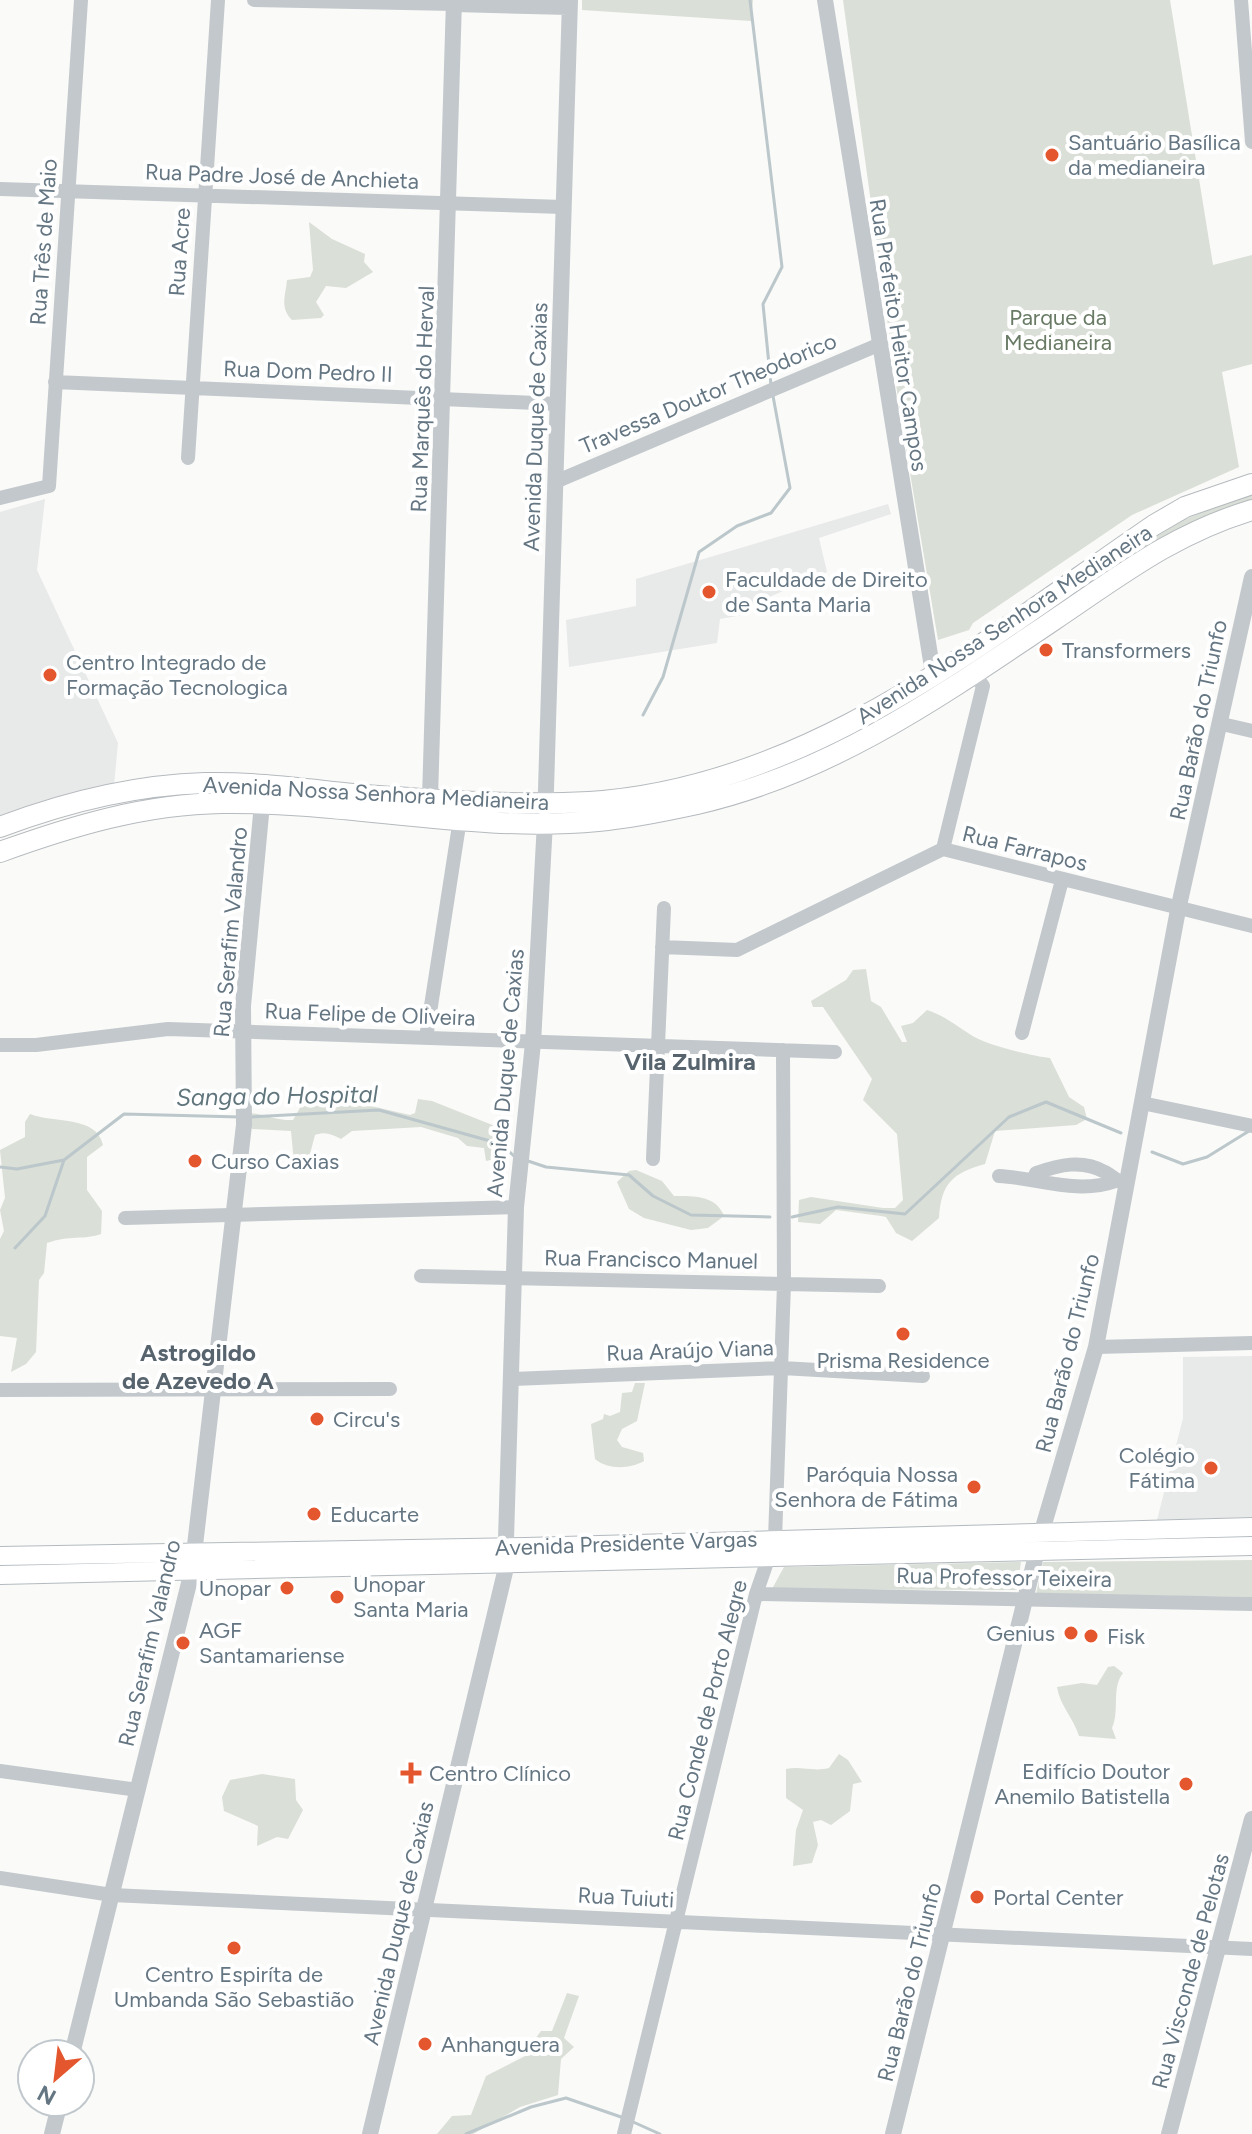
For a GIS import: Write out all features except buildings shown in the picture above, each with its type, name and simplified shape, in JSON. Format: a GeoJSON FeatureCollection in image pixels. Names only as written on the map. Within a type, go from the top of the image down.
{"type":"FeatureCollection","features":[{"type":"Feature","properties":{"kind":"main road","name":"Avenida Nossa Senhora Medianeira"},"geometry":{"type":"LineString","coordinates":[[0,852],[116,815],[190,804],[262,804],[460,819],[545,812],[634,797],[713,779],[781,756],[881,710],[1154,525],[1185,507],[1252,484]]}},
{"type":"Feature","properties":{"kind":"main road","name":"Avenida Nossa Senhora Medianeira"},"geometry":{"type":"LineString","coordinates":[[0,827],[122,791],[201,783],[430,798],[545,812],[597,822],[655,813],[744,790],[850,749],[940,697],[1168,542],[1252,510]]}},
{"type":"Feature","properties":{"kind":"main road"},"geometry":{"type":"LineString","coordinates":[[262,804],[276,789],[286,787]]}},
{"type":"Feature","properties":{"kind":"main road","name":"Avenida Presidente Vargas"},"geometry":{"type":"LineString","coordinates":[[773,1548],[1042,1531],[1252,1527]]}},
{"type":"Feature","properties":{"kind":"main road","name":"Avenida Presidente Vargas"},"geometry":{"type":"LineString","coordinates":[[0,1575],[193,1562],[773,1548],[1038,1550],[1252,1546]]}},
{"type":"Feature","properties":{"kind":"main road","name":"Avenida Presidente Vargas"},"geometry":{"type":"LineString","coordinates":[[0,1556],[193,1562]]}},
{"type":"Feature","properties":{"kind":"street","name":"Rua Três de Maio"},"geometry":{"type":"LineString","coordinates":[[0,498],[49,486],[81,0]]}},
{"type":"Feature","properties":{"kind":"street","name":"Rua Acre"},"geometry":{"type":"LineString","coordinates":[[188,458],[218,0]]}},
{"type":"Feature","properties":{"kind":"street"},"geometry":{"type":"LineString","coordinates":[[254,0],[569,3]]}},
{"type":"Feature","properties":{"kind":"street","name":"Rua Prefeito Heitor Campos"},"geometry":{"type":"LineString","coordinates":[[825,0],[878,345],[933,676],[940,697]]}},
{"type":"Feature","properties":{"kind":"street"},"geometry":{"type":"LineString","coordinates":[[1241,0],[1252,142]]}},
{"type":"Feature","properties":{"kind":"street","name":"Rua Marquês do Herval"},"geometry":{"type":"LineString","coordinates":[[430,798],[445,399],[454,2]]}},
{"type":"Feature","properties":{"kind":"street","name":"Avenida Duque de Caxias"},"geometry":{"type":"LineString","coordinates":[[370,2134],[506,1555],[516,1207],[533,1043],[545,812],[569,3]]}},
{"type":"Feature","properties":{"kind":"street","name":"Rua Padre José de Anchieta"},"geometry":{"type":"LineString","coordinates":[[0,189],[563,207]]}},
{"type":"Feature","properties":{"kind":"street","name":"Travessa Doutor Theodorico"},"geometry":{"type":"LineString","coordinates":[[555,482],[878,345]]}},
{"type":"Feature","properties":{"kind":"street","name":"Rua Dom Pedro II"},"geometry":{"type":"LineString","coordinates":[[55,382],[558,404]]}},
{"type":"Feature","properties":{"kind":"street","name":"Rua Barão do Triunfo"},"geometry":{"type":"LineString","coordinates":[[893,2134],[1042,1531],[1096,1347],[1123,1183],[1142,1103],[1178,910],[1222,724],[1252,577]]}},
{"type":"Feature","properties":{"kind":"street"},"geometry":{"type":"LineString","coordinates":[[943,849],[983,686],[974,674]]}},
{"type":"Feature","properties":{"kind":"street"},"geometry":{"type":"LineString","coordinates":[[1222,724],[1252,731]]}},
{"type":"Feature","properties":{"kind":"street","name":"Rua Serafim Valandro"},"geometry":{"type":"LineString","coordinates":[[76,2038],[193,1562],[244,1125],[242,1031],[262,804]]}},
{"type":"Feature","properties":{"kind":"street"},"geometry":{"type":"LineString","coordinates":[[426,1038],[460,819]]}},
{"type":"Feature","properties":{"kind":"street","name":"Rua Farrapos"},"geometry":{"type":"LineString","coordinates":[[662,947],[737,950],[943,849],[1252,926]]}},
{"type":"Feature","properties":{"kind":"street"},"geometry":{"type":"LineString","coordinates":[[1022,1033],[1062,880]]}},
{"type":"Feature","properties":{"kind":"street"},"geometry":{"type":"LineString","coordinates":[[653,1159],[664,908]]}},
{"type":"Feature","properties":{"kind":"street","name":"Rua Felipe de Oliveira"},"geometry":{"type":"LineString","coordinates":[[0,1045],[36,1045],[168,1029],[835,1052]]}},
{"type":"Feature","properties":{"kind":"street","name":"Rua Conde de Porto Alegre"},"geometry":{"type":"LineString","coordinates":[[624,2134],[756,1594],[773,1548],[784,1284],[783,1050]]}},
{"type":"Feature","properties":{"kind":"street"},"geometry":{"type":"LineString","coordinates":[[1142,1103],[1252,1126]]}},
{"type":"Feature","properties":{"kind":"street"},"geometry":{"type":"LineString","coordinates":[[1034,1178],[1036,1173],[1051,1167],[1077,1163],[1105,1172],[1123,1183]]}},
{"type":"Feature","properties":{"kind":"street"},"geometry":{"type":"LineString","coordinates":[[999,1176],[1034,1178],[1046,1185],[1099,1187],[1123,1183]]}},
{"type":"Feature","properties":{"kind":"street"},"geometry":{"type":"LineString","coordinates":[[125,1218],[516,1207]]}},
{"type":"Feature","properties":{"kind":"street","name":"Rua Francisco Manuel"},"geometry":{"type":"LineString","coordinates":[[421,1276],[879,1286]]}},
{"type":"Feature","properties":{"kind":"street"},"geometry":{"type":"LineString","coordinates":[[1096,1347],[1252,1343]]}},
{"type":"Feature","properties":{"kind":"street","name":"Rua Araújo Viana"},"geometry":{"type":"LineString","coordinates":[[513,1379],[782,1368],[923,1376]]}},
{"type":"Feature","properties":{"kind":"street"},"geometry":{"type":"LineString","coordinates":[[0,1390],[390,1389]]}},
{"type":"Feature","properties":{"kind":"street","name":"Rua Professor Teixeira"},"geometry":{"type":"LineString","coordinates":[[756,1594],[1252,1604]]}},
{"type":"Feature","properties":{"kind":"street"},"geometry":{"type":"LineString","coordinates":[[0,1771],[138,1790]]}},
{"type":"Feature","properties":{"kind":"street","name":"Rua Visconde de Pelotas"},"geometry":{"type":"LineString","coordinates":[[1169,2134],[1252,1819]]}},
{"type":"Feature","properties":{"kind":"street","name":"Rua Tuiuti"},"geometry":{"type":"LineString","coordinates":[[0,1878],[112,1895],[1252,1949]]}},
{"type":"Feature","properties":{"kind":"shaded area"},"geometry":{"type":"Polygon","coordinates":[[[45,499],[37,570],[118,743],[114,786],[0,819],[0,512],[45,499]]]}},
{"type":"Feature","properties":{"kind":"shaded area","name":"Faculdade de Direito de Santa Maria"},"geometry":{"type":"Polygon","coordinates":[[[888,504],[891,514],[819,538],[827,572],[751,605],[748,614],[720,619],[717,643],[569,667],[566,620],[636,606],[636,579],[888,504]]]}},
{"type":"Feature","properties":{"kind":"shaded area","name":"Colégio Fátima"},"geometry":{"type":"Polygon","coordinates":[[[1252,1356],[1252,1517],[1157,1520],[1183,1418],[1183,1357],[1252,1356]]]}},
{"type":"Feature","properties":{"kind":"green space"},"geometry":{"type":"Polygon","coordinates":[[[582,0],[753,0],[751,21],[582,10],[582,0]]]}},
{"type":"Feature","properties":{"kind":"green space","name":"Parque da Medianeira"},"geometry":{"type":"Polygon","coordinates":[[[843,0],[1170,0],[1213,265],[1252,255],[1252,364],[1222,372],[1239,467],[1132,515],[973,623],[969,630],[938,640],[900,413],[843,0]]]}},
{"type":"Feature","properties":{"kind":"green space"},"geometry":{"type":"Polygon","coordinates":[[[309,222],[332,239],[365,254],[364,262],[373,272],[346,288],[326,286],[316,302],[324,315],[321,318],[292,320],[284,305],[287,280],[310,277],[313,270],[309,222]]]}},
{"type":"Feature","properties":{"kind":"green space"},"geometry":{"type":"Polygon","coordinates":[[[1252,493],[1252,501],[1124,563],[1119,559],[1183,520],[1252,493]]]}},
{"type":"Feature","properties":{"kind":"green space"},"geometry":{"type":"Polygon","coordinates":[[[866,969],[871,1001],[881,1007],[902,1042],[907,1042],[901,1026],[913,1023],[927,1010],[987,1043],[1050,1058],[1069,1097],[1084,1107],[1087,1119],[1076,1125],[995,1131],[985,1164],[964,1171],[950,1182],[942,1196],[939,1218],[912,1241],[896,1233],[886,1217],[881,1216],[836,1210],[820,1224],[798,1222],[799,1200],[811,1197],[883,1208],[895,1208],[903,1200],[897,1134],[863,1100],[872,1079],[823,1007],[813,1007],[811,1001],[846,980],[853,970],[866,969]]]}},
{"type":"Feature","properties":{"kind":"green space"},"geometry":{"type":"Polygon","coordinates":[[[344,1089],[362,1104],[410,1115],[415,1113],[418,1099],[432,1101],[510,1132],[508,1156],[486,1161],[484,1148],[467,1146],[458,1138],[421,1127],[352,1131],[341,1139],[322,1133],[315,1135],[307,1165],[294,1163],[291,1131],[252,1129],[247,1113],[293,1120],[305,1099],[344,1089]]]}},
{"type":"Feature","properties":{"kind":"green space"},"geometry":{"type":"Polygon","coordinates":[[[30,1114],[84,1125],[99,1135],[103,1145],[87,1157],[87,1190],[102,1211],[101,1234],[47,1243],[44,1273],[39,1280],[36,1352],[26,1364],[11,1372],[17,1338],[0,1336],[0,1239],[4,1231],[0,1210],[5,1198],[0,1150],[25,1137],[25,1122],[30,1114]]]}},
{"type":"Feature","properties":{"kind":"green space"},"geometry":{"type":"Polygon","coordinates":[[[636,1170],[662,1181],[674,1196],[710,1200],[724,1216],[708,1228],[691,1230],[644,1218],[629,1209],[617,1182],[629,1171],[636,1170]]]}},
{"type":"Feature","properties":{"kind":"green space"},"geometry":{"type":"Polygon","coordinates":[[[635,1383],[645,1383],[637,1421],[622,1429],[617,1440],[622,1447],[643,1453],[644,1461],[626,1467],[600,1463],[595,1459],[591,1424],[603,1419],[604,1414],[610,1416],[620,1412],[622,1393],[632,1392],[635,1383]]]}},
{"type":"Feature","properties":{"kind":"green space"},"geometry":{"type":"Polygon","coordinates":[[[1252,1560],[1252,1597],[1036,1594],[1043,1562],[1252,1560]]]}},
{"type":"Feature","properties":{"kind":"green space"},"geometry":{"type":"Polygon","coordinates":[[[1021,1562],[1017,1590],[772,1589],[784,1567],[1021,1562]]]}},
{"type":"Feature","properties":{"kind":"green space"},"geometry":{"type":"Polygon","coordinates":[[[1114,1666],[1123,1673],[1117,1686],[1112,1728],[1116,1739],[1079,1736],[1057,1687],[1082,1683],[1097,1685],[1108,1667],[1114,1666]]]}},
{"type":"Feature","properties":{"kind":"green space"},"geometry":{"type":"Polygon","coordinates":[[[839,1754],[848,1760],[862,1782],[853,1784],[850,1811],[831,1825],[821,1820],[813,1822],[818,1845],[812,1863],[793,1866],[796,1830],[803,1810],[786,1798],[786,1769],[829,1768],[839,1754]]]}},
{"type":"Feature","properties":{"kind":"green space"},"geometry":{"type":"Polygon","coordinates":[[[262,1774],[295,1779],[296,1800],[303,1810],[288,1839],[277,1837],[257,1846],[258,1826],[224,1811],[222,1797],[230,1780],[262,1774]]]}},
{"type":"Feature","properties":{"kind":"green space"},"geometry":{"type":"Polygon","coordinates":[[[567,1993],[579,1996],[564,2038],[574,2047],[561,2059],[558,2095],[520,2107],[473,2134],[437,2134],[452,2116],[471,2115],[486,2076],[533,2052],[532,2043],[541,2031],[552,2031],[567,1993]]]}},
{"type":"Feature","properties":{"kind":"waterway"},"geometry":{"type":"LineString","coordinates":[[750,0],[782,267],[763,304],[771,385]]}},
{"type":"Feature","properties":{"kind":"waterway"},"geometry":{"type":"LineString","coordinates":[[643,715],[663,677],[699,552],[737,526],[771,513],[790,488],[773,396]]}},
{"type":"Feature","properties":{"kind":"waterway","name":"Sanga do Hospital"},"geometry":{"type":"LineString","coordinates":[[792,1217],[838,1207],[905,1214],[1009,1117],[1046,1102],[1121,1133]]}},
{"type":"Feature","properties":{"kind":"waterway","name":"Sanga do Hospital"},"geometry":{"type":"LineString","coordinates":[[251,1117],[379,1110],[501,1144],[514,1156]]}},
{"type":"Feature","properties":{"kind":"waterway","name":"Sanga do Hospital"},"geometry":{"type":"LineString","coordinates":[[0,1167],[17,1169],[64,1160],[124,1114],[240,1117]]}},
{"type":"Feature","properties":{"kind":"waterway","name":"Sanga do Hospital"},"geometry":{"type":"LineString","coordinates":[[1152,1152],[1183,1164],[1207,1157],[1249,1131]]}},
{"type":"Feature","properties":{"kind":"waterway","name":"Sanga do Hospital"},"geometry":{"type":"LineString","coordinates":[[15,1248],[45,1216],[64,1160]]}},
{"type":"Feature","properties":{"kind":"waterway","name":"Sanga do Hospital"},"geometry":{"type":"LineString","coordinates":[[528,1161],[546,1167],[629,1175],[653,1196],[691,1215],[770,1217]]}},
{"type":"Feature","properties":{"kind":"waterway"},"geometry":{"type":"LineString","coordinates":[[466,2134],[531,2107],[566,2098],[624,2118]]}},
{"type":"Feature","properties":{"kind":"waterway"},"geometry":{"type":"LineString","coordinates":[[631,2121],[660,2134]]}},
{"type":"Feature","properties":{"kind":"place","name":"Santuário Basílica da medianeira"},"geometry":{"type":"Point","coordinates":[1052,155]}},
{"type":"Feature","properties":{"kind":"place","name":"Faculdade de Direito de Santa Maria"},"geometry":{"type":"Point","coordinates":[709,592]}},
{"type":"Feature","properties":{"kind":"place","name":"Transformers"},"geometry":{"type":"Point","coordinates":[1046,650]}},
{"type":"Feature","properties":{"kind":"place","name":"Centro Integrado de Formação Tecnologica"},"geometry":{"type":"Point","coordinates":[50,675]}},
{"type":"Feature","properties":{"kind":"place","name":"Curso Caxias"},"geometry":{"type":"Point","coordinates":[195,1161]}},
{"type":"Feature","properties":{"kind":"place","name":"Prisma Residence"},"geometry":{"type":"Point","coordinates":[903,1334]}},
{"type":"Feature","properties":{"kind":"place","name":"Circu's"},"geometry":{"type":"Point","coordinates":[317,1419]}},
{"type":"Feature","properties":{"kind":"place","name":"Colégio Fátima"},"geometry":{"type":"Point","coordinates":[1211,1468]}},
{"type":"Feature","properties":{"kind":"place","name":"Paróquia Nossa Senhora de Fátima"},"geometry":{"type":"Point","coordinates":[974,1487]}},
{"type":"Feature","properties":{"kind":"place","name":"Educarte"},"geometry":{"type":"Point","coordinates":[314,1514]}},
{"type":"Feature","properties":{"kind":"place","name":"Unopar"},"geometry":{"type":"Point","coordinates":[287,1588]}},
{"type":"Feature","properties":{"kind":"place","name":"Unopar Santa Maria"},"geometry":{"type":"Point","coordinates":[337,1597]}},
{"type":"Feature","properties":{"kind":"place","name":"Genius"},"geometry":{"type":"Point","coordinates":[1071,1633]}},
{"type":"Feature","properties":{"kind":"place","name":"Fisk"},"geometry":{"type":"Point","coordinates":[1091,1636]}},
{"type":"Feature","properties":{"kind":"place","name":"AGF Santamariense"},"geometry":{"type":"Point","coordinates":[183,1643]}},
{"type":"Feature","properties":{"kind":"place","name":"Centro Clínico"},"geometry":{"type":"Point","coordinates":[411,1773]}},
{"type":"Feature","properties":{"kind":"place","name":"Edifício Doutor Anemilo Batistella"},"geometry":{"type":"Point","coordinates":[1186,1784]}},
{"type":"Feature","properties":{"kind":"place","name":"Portal Center"},"geometry":{"type":"Point","coordinates":[977,1897]}},
{"type":"Feature","properties":{"kind":"place","name":"Centro Espiríta de Umbanda São Sebastião"},"geometry":{"type":"Point","coordinates":[234,1948]}},
{"type":"Feature","properties":{"kind":"place","name":"Anhanguera"},"geometry":{"type":"Point","coordinates":[425,2044]}},
{"type":"Feature","properties":{"kind":"district","name":"Vila Zulmira"},"geometry":{"type":"Point","coordinates":[690,1062]}},
{"type":"Feature","properties":{"kind":"district","name":"Astrogildo de Azevedo A"},"geometry":{"type":"Point","coordinates":[198,1367]}}]}
